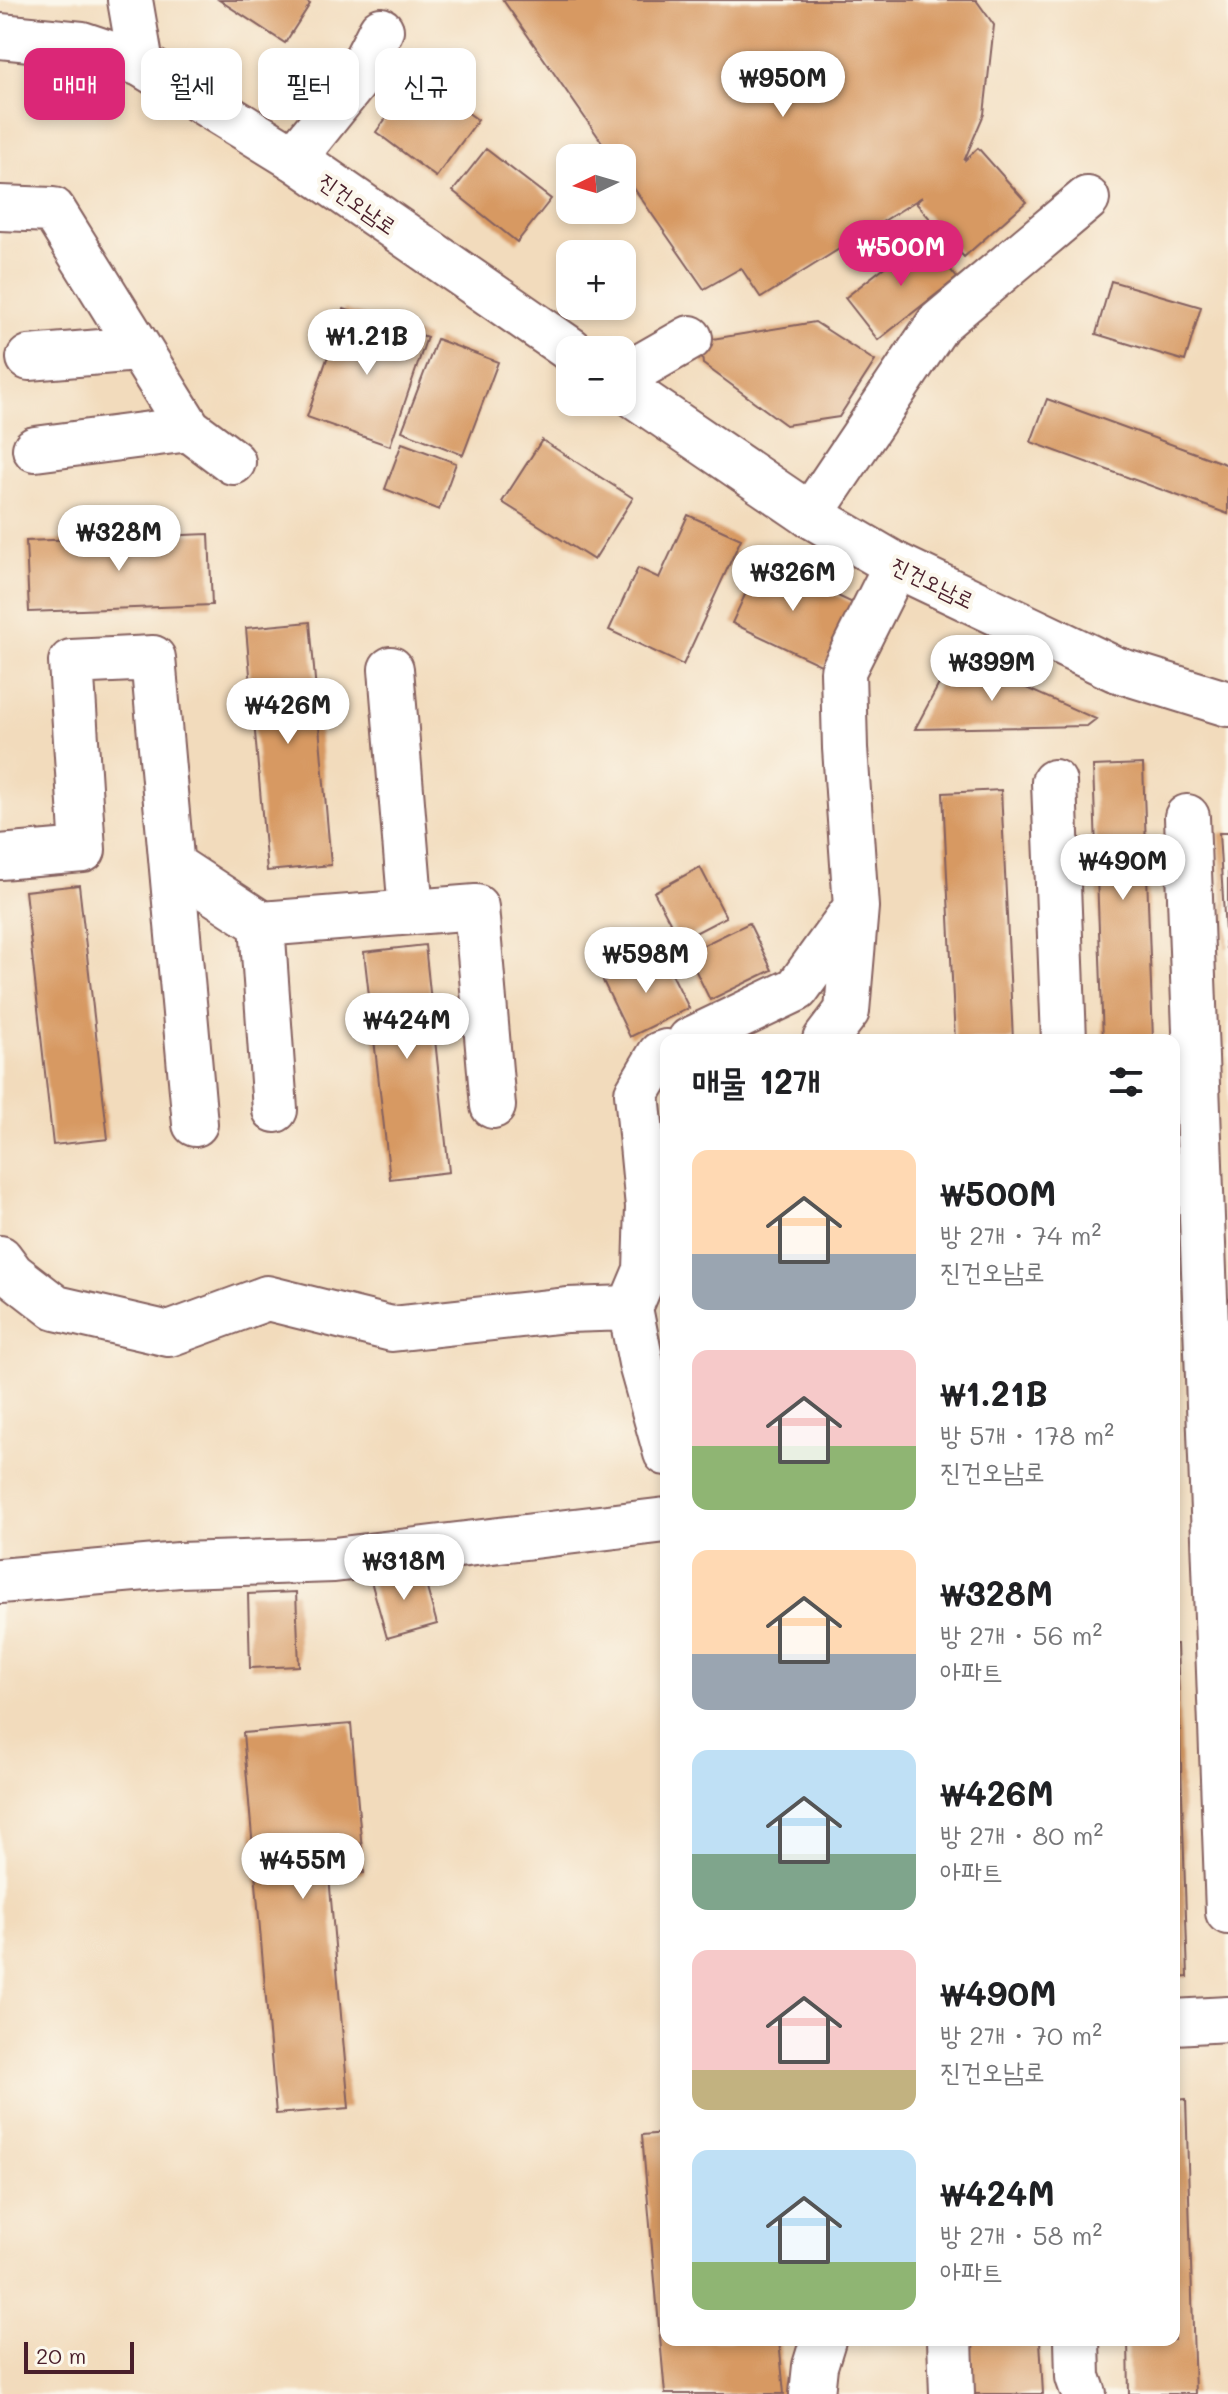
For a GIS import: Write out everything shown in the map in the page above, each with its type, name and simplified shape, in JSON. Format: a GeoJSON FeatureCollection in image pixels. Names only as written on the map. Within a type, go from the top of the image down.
{"type":"FeatureCollection","features":[{"type":"Feature","properties":{"kind":"street"},"geometry":{"type":"LineString","coordinates":[[130,0],[141,64]]}},
{"type":"Feature","properties":{"kind":"street"},"geometry":{"type":"LineString","coordinates":[[294,158],[354,83],[381,30]]}},
{"type":"Feature","properties":{"kind":"street","name":"진건오남로"},"geometry":{"type":"LineString","coordinates":[[0,36],[82,44],[141,64]]}},
{"type":"Feature","properties":{"kind":"street","name":"진건오남로"},"geometry":{"type":"LineString","coordinates":[[232,120],[294,158],[556,340]]}},
{"type":"Feature","properties":{"kind":"street"},"geometry":{"type":"LineString","coordinates":[[810,515],[939,323],[1087,199]]}},
{"type":"Feature","properties":{"kind":"street"},"geometry":{"type":"LineString","coordinates":[[0,208],[53,210],[189,429],[233,462]]}},
{"type":"Feature","properties":{"kind":"street"},"geometry":{"type":"LineString","coordinates":[[636,369],[690,338]]}},
{"type":"Feature","properties":{"kind":"street"},"geometry":{"type":"LineString","coordinates":[[29,358],[137,349]]}},
{"type":"Feature","properties":{"kind":"street","name":"진건오남로"},"geometry":{"type":"LineString","coordinates":[[636,397],[810,515],[896,565],[1115,669],[1228,704]]}},
{"type":"Feature","properties":{"kind":"street"},"geometry":{"type":"LineString","coordinates":[[35,449],[189,429]]}},
{"type":"Feature","properties":{"kind":"street"},"geometry":{"type":"LineString","coordinates":[[830,1034],[847,1011],[856,907],[843,671],[896,565]]}},
{"type":"Feature","properties":{"kind":"street"},"geometry":{"type":"LineString","coordinates":[[0,857],[83,850],[71,662],[153,658],[195,1124]]}},
{"type":"Feature","properties":{"kind":"street"},"geometry":{"type":"LineString","coordinates":[[391,669],[411,912]]}},
{"type":"Feature","properties":{"kind":"street"},"geometry":{"type":"LineString","coordinates":[[1054,782],[1064,1034]]}},
{"type":"Feature","properties":{"kind":"street"},"geometry":{"type":"LineString","coordinates":[[1187,817],[1228,1912]]}},
{"type":"Feature","properties":{"kind":"street"},"geometry":{"type":"LineString","coordinates":[[172,865],[262,924],[476,907],[493,1106]]}},
{"type":"Feature","properties":{"kind":"street"},"geometry":{"type":"LineString","coordinates":[[703,1034],[797,989],[856,907]]}},
{"type":"Feature","properties":{"kind":"street"},"geometry":{"type":"LineString","coordinates":[[262,924],[275,1110]]}},
{"type":"Feature","properties":{"kind":"street"},"geometry":{"type":"LineString","coordinates":[[660,1054],[637,1093],[648,1207],[646,1270],[630,1308],[642,1368],[660,1432]]}},
{"type":"Feature","properties":{"kind":"street"},"geometry":{"type":"LineString","coordinates":[[0,1258],[12,1274],[56,1308],[169,1334],[267,1298],[392,1329],[567,1310],[630,1308]]}},
{"type":"Feature","properties":{"kind":"street"},"geometry":{"type":"LineString","coordinates":[[0,1581],[179,1565],[334,1560],[660,1521]]}},
{"type":"Feature","properties":{"kind":"street"},"geometry":{"type":"LineString","coordinates":[[1180,2022],[1228,2019]]}},
{"type":"Feature","properties":{"kind":"street"},"geometry":{"type":"LineString","coordinates":[[812,2394],[821,2346]]}},
{"type":"Feature","properties":{"kind":"street"},"geometry":{"type":"LineString","coordinates":[[950,2346],[952,2394]]}},
{"type":"Feature","properties":{"kind":"street"},"geometry":{"type":"LineString","coordinates":[[1077,2346],[1078,2377],[1084,2394]]}},
{"type":"Feature","properties":{"kind":"building"},"geometry":{"type":"Polygon","coordinates":[[[219,0],[304,0],[310,4],[285,43],[219,0]]]}},
{"type":"Feature","properties":{"kind":"building"},"geometry":{"type":"Polygon","coordinates":[[[503,0],[976,0],[994,25],[984,114],[964,161],[978,148],[1026,202],[964,257],[916,203],[922,197],[761,298],[741,268],[704,289],[636,191],[636,144],[603,144],[503,0]]]}},
{"type":"Feature","properties":{"kind":"building"},"geometry":{"type":"Polygon","coordinates":[[[385,120],[478,120],[436,177],[376,132],[385,120]]]}},
{"type":"Feature","properties":{"kind":"building"},"geometry":{"type":"Polygon","coordinates":[[[486,149],[551,199],[517,242],[453,191],[486,149]]]}},
{"type":"Feature","properties":{"kind":"building"},"geometry":{"type":"Polygon","coordinates":[[[924,236],[957,278],[878,340],[845,298],[924,236]]]}},
{"type":"Feature","properties":{"kind":"building"},"geometry":{"type":"Polygon","coordinates":[[[1111,281],[1201,307],[1185,361],[1096,334],[1111,281]]]}},
{"type":"Feature","properties":{"kind":"building"},"geometry":{"type":"Polygon","coordinates":[[[344,309],[427,337],[390,446],[307,417],[344,309]]]}},
{"type":"Feature","properties":{"kind":"building"},"geometry":{"type":"Polygon","coordinates":[[[815,322],[875,361],[839,417],[786,425],[703,364],[700,341],[815,322]]]}},
{"type":"Feature","properties":{"kind":"building"},"geometry":{"type":"Polygon","coordinates":[[[437,339],[498,362],[463,455],[402,431],[437,339]]]}},
{"type":"Feature","properties":{"kind":"building"},"geometry":{"type":"Polygon","coordinates":[[[1047,399],[1228,465],[1228,514],[1031,442],[1047,399]]]}},
{"type":"Feature","properties":{"kind":"building"},"geometry":{"type":"Polygon","coordinates":[[[542,440],[633,498],[594,560],[502,502],[542,440]]]}},
{"type":"Feature","properties":{"kind":"building"},"geometry":{"type":"Polygon","coordinates":[[[402,443],[456,463],[439,510],[385,489],[402,443]]]}},
{"type":"Feature","properties":{"kind":"building"},"geometry":{"type":"Polygon","coordinates":[[[688,515],[741,539],[683,665],[609,630],[638,568],[659,578],[688,515]]]}},
{"type":"Feature","properties":{"kind":"building"},"geometry":{"type":"Polygon","coordinates":[[[209,534],[212,605],[29,612],[26,541],[209,534]]]}},
{"type":"Feature","properties":{"kind":"building"},"geometry":{"type":"Polygon","coordinates":[[[761,560],[855,604],[825,667],[732,623],[761,560]]]}},
{"type":"Feature","properties":{"kind":"building"},"geometry":{"type":"Polygon","coordinates":[[[310,622],[331,865],[267,871],[246,628],[310,622]]]}},
{"type":"Feature","properties":{"kind":"building"},"geometry":{"type":"Polygon","coordinates":[[[954,656],[1096,719],[1087,726],[915,729],[954,656]]]}},
{"type":"Feature","properties":{"kind":"building"},"geometry":{"type":"Polygon","coordinates":[[[1143,764],[1153,1034],[1103,1034],[1093,766],[1143,764]]]}},
{"type":"Feature","properties":{"kind":"building"},"geometry":{"type":"Polygon","coordinates":[[[1001,790],[1013,1034],[955,1034],[943,793],[1001,790]]]}},
{"type":"Feature","properties":{"kind":"building"},"geometry":{"type":"Polygon","coordinates":[[[1219,833],[1228,833],[1228,948],[1226,948],[1219,833]]]}},
{"type":"Feature","properties":{"kind":"building"},"geometry":{"type":"Polygon","coordinates":[[[700,867],[726,917],[680,941],[654,892],[700,867]]]}},
{"type":"Feature","properties":{"kind":"building"},"geometry":{"type":"Polygon","coordinates":[[[79,885],[108,1139],[53,1145],[25,891],[79,885]]]}},
{"type":"Feature","properties":{"kind":"building"},"geometry":{"type":"Polygon","coordinates":[[[749,923],[772,970],[710,1000],[687,953],[749,923]]]}},
{"type":"Feature","properties":{"kind":"building"},"geometry":{"type":"Polygon","coordinates":[[[425,945],[449,1172],[390,1179],[364,952],[425,945]]]}},
{"type":"Feature","properties":{"kind":"building"},"geometry":{"type":"Polygon","coordinates":[[[661,952],[689,1008],[630,1037],[603,981],[661,952]]]}},
{"type":"Feature","properties":{"kind":"building"},"geometry":{"type":"Polygon","coordinates":[[[421,1567],[437,1624],[387,1638],[371,1581],[421,1567]]]}},
{"type":"Feature","properties":{"kind":"building"},"geometry":{"type":"Polygon","coordinates":[[[296,1592],[299,1666],[250,1668],[248,1594],[296,1592]]]}},
{"type":"Feature","properties":{"kind":"building"},"geometry":{"type":"Polygon","coordinates":[[[351,1724],[364,1873],[329,1876],[349,2108],[276,2114],[243,1733],[351,1724]]]}},
{"type":"Feature","properties":{"kind":"building"},"geometry":{"type":"Polygon","coordinates":[[[1180,1735],[1188,1977],[1180,1978],[1180,1735]]]}},
{"type":"Feature","properties":{"kind":"building"},"geometry":{"type":"Polygon","coordinates":[[[1186,2099],[1195,2394],[1129,2394],[1128,2346],[1180,2346],[1180,2100],[1186,2099]]]}},
{"type":"Feature","properties":{"kind":"building"},"geometry":{"type":"Polygon","coordinates":[[[660,2134],[660,2338],[642,2135],[660,2134]]]}},
{"type":"Feature","properties":{"kind":"building"},"geometry":{"type":"Polygon","coordinates":[[[661,2346],[780,2346],[784,2394],[665,2394],[661,2346]]]}},
{"type":"Feature","properties":{"kind":"building"},"geometry":{"type":"Polygon","coordinates":[[[971,2346],[1040,2346],[1043,2394],[973,2394],[971,2346]]]}}]}
